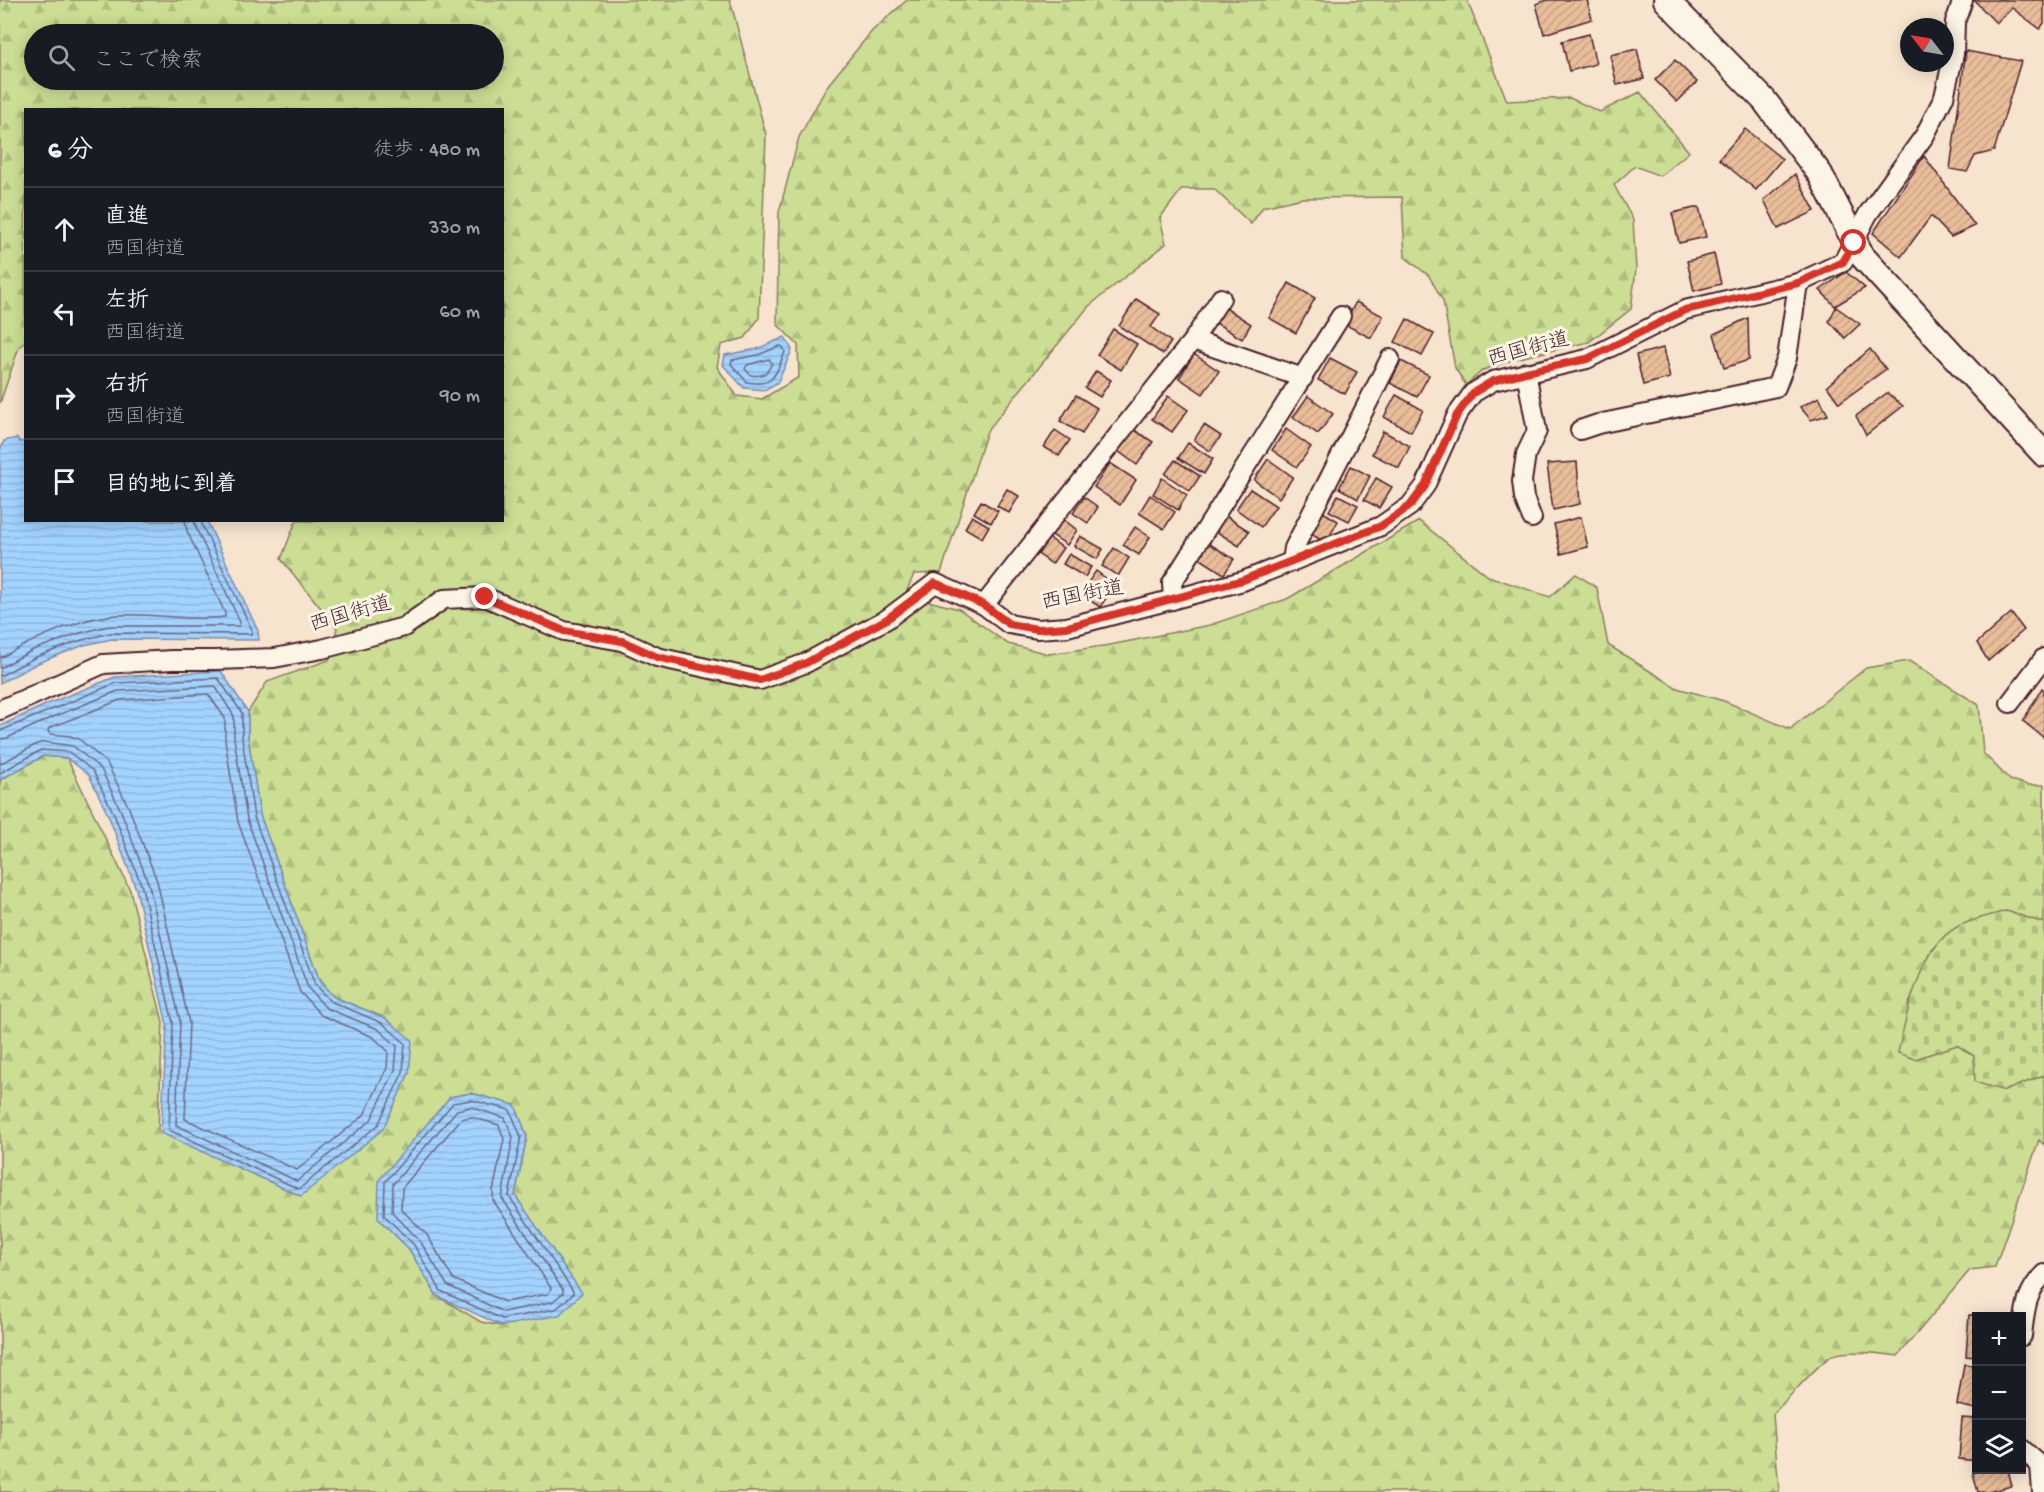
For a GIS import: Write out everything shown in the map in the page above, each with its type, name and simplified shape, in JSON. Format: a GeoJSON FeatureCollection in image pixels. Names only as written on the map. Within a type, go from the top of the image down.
{"type":"FeatureCollection","features":[{"type":"Feature","properties":{"kind":"street"},"geometry":{"type":"LineString","coordinates":[[1666,0],[1764,100],[1820,174],[1862,256],[2044,454]]}},
{"type":"Feature","properties":{"kind":"street","name":"西国街道"},"geometry":{"type":"LineString","coordinates":[[0,710],[103,663],[274,658],[322,649],[404,627],[444,599],[485,597],[564,631],[622,641],[657,657],[760,680],[806,663],[887,619],[935,583],[984,605],[1009,624],[1037,629],[1067,627],[1243,580],[1381,526],[1410,506],[1425,486],[1457,415],[1473,393],[1493,381],[1587,359],[1685,310],[1798,283],[1843,262],[1868,214],[1925,135],[1944,97],[1954,54],[1955,22],[1962,0]]}},
{"type":"Feature","properties":{"kind":"street"},"geometry":{"type":"LineString","coordinates":[[1581,430],[1598,424],[1776,387],[1787,358],[1798,283]]}},
{"type":"Feature","properties":{"kind":"street"},"geometry":{"type":"LineString","coordinates":[[984,605],[1193,340],[1221,298]]}},
{"type":"Feature","properties":{"kind":"street"},"geometry":{"type":"LineString","coordinates":[[1173,600],[1172,583],[1341,316]]}},
{"type":"Feature","properties":{"kind":"street"},"geometry":{"type":"LineString","coordinates":[[1193,340],[1303,378]]}},
{"type":"Feature","properties":{"kind":"street"},"geometry":{"type":"LineString","coordinates":[[1292,562],[1294,548],[1390,359]]}},
{"type":"Feature","properties":{"kind":"street"},"geometry":{"type":"LineString","coordinates":[[1526,372],[1537,431],[1526,454],[1522,481],[1524,498],[1532,518]]}},
{"type":"Feature","properties":{"kind":"street"},"geometry":{"type":"LineString","coordinates":[[2010,703],[2044,658]]}},
{"type":"Feature","properties":{"kind":"street"},"geometry":{"type":"LineString","coordinates":[[2025,1312],[2033,1285],[2044,1274]]}},
{"type":"Feature","properties":{"kind":"street"},"geometry":{"type":"LineString","coordinates":[[2026,1452],[2042,1465],[2042,1492]]}},
{"type":"Feature","properties":{"kind":"green space"},"geometry":{"type":"Polygon","coordinates":[[[0,0],[730,0],[766,135],[759,318],[745,338],[721,345],[717,367],[737,396],[762,399],[799,377],[798,345],[777,324],[779,212],[799,137],[828,85],[872,31],[907,0],[1467,0],[1507,101],[1570,98],[1600,112],[1640,92],[1689,152],[1660,176],[1635,166],[1614,185],[1633,220],[1636,269],[1631,309],[1589,342],[1515,359],[1483,370],[1466,385],[1455,368],[1443,301],[1429,276],[1405,257],[1402,197],[1302,198],[1263,207],[1251,224],[1214,189],[1182,189],[1160,218],[1166,244],[1089,306],[987,431],[941,573],[914,574],[905,595],[959,609],[1008,644],[1049,654],[1110,645],[1210,625],[1287,599],[1419,521],[1488,576],[1550,597],[1576,574],[1597,588],[1608,645],[1677,688],[1724,701],[1790,729],[1866,668],[1909,661],[1979,705],[1983,753],[2010,780],[2028,785],[2044,785],[2044,923],[2006,911],[1957,927],[1932,950],[1908,1006],[1915,1059],[1957,1045],[1974,1056],[2004,1091],[2044,1075],[2044,1145],[2039,1140],[1995,1267],[1970,1270],[1898,1356],[1856,1352],[1839,1353],[1827,1359],[1811,1373],[1773,1414],[1779,1492],[0,1492],[0,780],[43,756],[67,758],[130,890],[163,1022],[158,1131],[301,1196],[385,1018],[334,997],[320,982],[260,815],[248,737],[248,712],[267,682],[329,660],[337,628],[281,559],[296,522],[504,522],[504,108],[24,108],[24,343],[19,347],[0,403],[0,0]],[[471,1093],[450,1097],[378,1218],[409,1249],[437,1296],[481,1322],[502,1326],[515,1195],[527,1136],[515,1105],[471,1093]]]}},
{"type":"Feature","properties":{"kind":"green space"},"geometry":{"type":"Polygon","coordinates":[[[2006,911],[2044,923],[2044,1075],[2004,1091],[1975,1082],[1974,1056],[1957,1045],[1915,1059],[1898,1053],[1910,1002],[1933,950],[1944,937],[1962,924],[2006,911]]]}},
{"type":"Feature","properties":{"kind":"water"},"geometry":{"type":"Polygon","coordinates":[[[785,337],[792,350],[778,382],[765,390],[744,388],[723,365],[725,355],[757,349],[785,337]]]}},
{"type":"Feature","properties":{"kind":"water"},"geometry":{"type":"Polygon","coordinates":[[[17,438],[20,442],[24,441],[24,522],[207,522],[258,631],[259,640],[112,639],[84,645],[38,663],[0,683],[0,451],[4,441],[17,438]]]}},
{"type":"Feature","properties":{"kind":"water"},"geometry":{"type":"Polygon","coordinates":[[[221,671],[248,712],[248,737],[260,815],[320,982],[334,997],[385,1018],[412,1040],[409,1073],[383,1129],[301,1196],[161,1133],[167,1025],[136,889],[109,817],[89,775],[67,758],[43,756],[0,780],[0,726],[115,677],[221,671]]]}},
{"type":"Feature","properties":{"kind":"water"},"geometry":{"type":"Polygon","coordinates":[[[471,1093],[515,1105],[527,1136],[515,1195],[582,1293],[559,1315],[502,1326],[437,1296],[409,1249],[378,1218],[379,1180],[450,1097],[471,1093]]]}},
{"type":"Feature","properties":{"kind":"building"},"geometry":{"type":"Polygon","coordinates":[[[1547,0],[1587,0],[1592,19],[1544,34],[1536,4],[1547,0]]]}},
{"type":"Feature","properties":{"kind":"building"},"geometry":{"type":"Polygon","coordinates":[[[1974,0],[2044,0],[2044,23],[2040,29],[2012,8],[1996,23],[1974,0]]]}},
{"type":"Feature","properties":{"kind":"building"},"geometry":{"type":"Polygon","coordinates":[[[1589,34],[1596,64],[1569,71],[1562,41],[1589,34]]]}},
{"type":"Feature","properties":{"kind":"building"},"geometry":{"type":"Polygon","coordinates":[[[1637,49],[1644,79],[1617,85],[1610,55],[1637,49]]]}},
{"type":"Feature","properties":{"kind":"building"},"geometry":{"type":"Polygon","coordinates":[[[1966,51],[2021,61],[1994,151],[1975,156],[1967,172],[1950,169],[1966,51]]]}},
{"type":"Feature","properties":{"kind":"building"},"geometry":{"type":"Polygon","coordinates":[[[1675,60],[1697,82],[1677,102],[1655,80],[1675,60]]]}},
{"type":"Feature","properties":{"kind":"building"},"geometry":{"type":"Polygon","coordinates":[[[1745,129],[1782,159],[1756,190],[1719,159],[1745,129]]]}},
{"type":"Feature","properties":{"kind":"building"},"geometry":{"type":"Polygon","coordinates":[[[1924,156],[1975,226],[1951,237],[1931,216],[1901,257],[1873,233],[1924,156]]]}},
{"type":"Feature","properties":{"kind":"building"},"geometry":{"type":"Polygon","coordinates":[[[1795,174],[1815,211],[1778,229],[1764,200],[1795,174]]]}},
{"type":"Feature","properties":{"kind":"building"},"geometry":{"type":"Polygon","coordinates":[[[1699,207],[1706,237],[1679,243],[1672,213],[1699,207]]]}},
{"type":"Feature","properties":{"kind":"building"},"geometry":{"type":"Polygon","coordinates":[[[1714,254],[1721,284],[1694,291],[1687,261],[1714,254]]]}},
{"type":"Feature","properties":{"kind":"building"},"geometry":{"type":"Polygon","coordinates":[[[1846,272],[1865,288],[1835,306],[1820,290],[1846,272]]]}},
{"type":"Feature","properties":{"kind":"building"},"geometry":{"type":"Polygon","coordinates":[[[1289,283],[1315,298],[1296,333],[1269,318],[1289,283]]]}},
{"type":"Feature","properties":{"kind":"building"},"geometry":{"type":"Polygon","coordinates":[[[1136,299],[1160,314],[1151,327],[1171,342],[1163,354],[1119,326],[1136,299]]]}},
{"type":"Feature","properties":{"kind":"building"},"geometry":{"type":"Polygon","coordinates":[[[1356,302],[1383,316],[1371,338],[1344,324],[1356,302]]]}},
{"type":"Feature","properties":{"kind":"building"},"geometry":{"type":"Polygon","coordinates":[[[1836,307],[1860,324],[1845,338],[1829,321],[1836,307]]]}},
{"type":"Feature","properties":{"kind":"building"},"geometry":{"type":"Polygon","coordinates":[[[1226,308],[1251,324],[1242,339],[1216,323],[1226,308]]]}},
{"type":"Feature","properties":{"kind":"building"},"geometry":{"type":"Polygon","coordinates":[[[1748,318],[1749,360],[1724,368],[1714,334],[1748,318]]]}},
{"type":"Feature","properties":{"kind":"building"},"geometry":{"type":"Polygon","coordinates":[[[1407,319],[1434,334],[1422,356],[1395,342],[1407,319]]]}},
{"type":"Feature","properties":{"kind":"building"},"geometry":{"type":"Polygon","coordinates":[[[1113,329],[1137,344],[1121,370],[1097,355],[1113,329]]]}},
{"type":"Feature","properties":{"kind":"building"},"geometry":{"type":"Polygon","coordinates":[[[1663,348],[1670,378],[1643,385],[1636,355],[1663,348]]]}},
{"type":"Feature","properties":{"kind":"building"},"geometry":{"type":"Polygon","coordinates":[[[1870,349],[1886,369],[1839,403],[1827,386],[1870,349]]]}},
{"type":"Feature","properties":{"kind":"building"},"geometry":{"type":"Polygon","coordinates":[[[1194,354],[1219,371],[1203,394],[1179,378],[1194,354]]]}},
{"type":"Feature","properties":{"kind":"building"},"geometry":{"type":"Polygon","coordinates":[[[1330,358],[1357,372],[1345,394],[1318,380],[1330,358]]]}},
{"type":"Feature","properties":{"kind":"building"},"geometry":{"type":"Polygon","coordinates":[[[1401,361],[1429,375],[1417,397],[1390,383],[1401,361]]]}},
{"type":"Feature","properties":{"kind":"building"},"geometry":{"type":"Polygon","coordinates":[[[1096,371],[1111,380],[1100,397],[1085,388],[1096,371]]]}},
{"type":"Feature","properties":{"kind":"building"},"geometry":{"type":"Polygon","coordinates":[[[1887,393],[1903,406],[1866,435],[1856,416],[1887,393]]]}},
{"type":"Feature","properties":{"kind":"building"},"geometry":{"type":"Polygon","coordinates":[[[1076,395],[1097,408],[1082,434],[1060,421],[1076,395]]]}},
{"type":"Feature","properties":{"kind":"building"},"geometry":{"type":"Polygon","coordinates":[[[1396,395],[1423,410],[1411,432],[1384,417],[1396,395]]]}},
{"type":"Feature","properties":{"kind":"building"},"geometry":{"type":"Polygon","coordinates":[[[1168,396],[1188,410],[1172,432],[1152,419],[1168,396]]]}},
{"type":"Feature","properties":{"kind":"building"},"geometry":{"type":"Polygon","coordinates":[[[1308,396],[1333,414],[1318,434],[1293,417],[1308,396]]]}},
{"type":"Feature","properties":{"kind":"building"},"geometry":{"type":"Polygon","coordinates":[[[1819,397],[1828,415],[1811,420],[1800,407],[1819,397]]]}},
{"type":"Feature","properties":{"kind":"building"},"geometry":{"type":"Polygon","coordinates":[[[1204,425],[1221,436],[1210,451],[1194,440],[1204,425]]]}},
{"type":"Feature","properties":{"kind":"building"},"geometry":{"type":"Polygon","coordinates":[[[1133,429],[1153,442],[1137,465],[1118,451],[1133,429]]]}},
{"type":"Feature","properties":{"kind":"building"},"geometry":{"type":"Polygon","coordinates":[[[1286,429],[1311,447],[1297,467],[1272,450],[1286,429]]]}},
{"type":"Feature","properties":{"kind":"building"},"geometry":{"type":"Polygon","coordinates":[[[1055,430],[1070,440],[1059,456],[1044,447],[1055,430]]]}},
{"type":"Feature","properties":{"kind":"building"},"geometry":{"type":"Polygon","coordinates":[[[1383,431],[1410,446],[1399,468],[1372,454],[1383,431]]]}},
{"type":"Feature","properties":{"kind":"building"},"geometry":{"type":"Polygon","coordinates":[[[1188,443],[1213,459],[1204,474],[1178,458],[1188,443]]]}},
{"type":"Feature","properties":{"kind":"building"},"geometry":{"type":"Polygon","coordinates":[[[1268,459],[1293,477],[1279,498],[1254,480],[1268,459]]]}},
{"type":"Feature","properties":{"kind":"building"},"geometry":{"type":"Polygon","coordinates":[[[1175,460],[1200,476],[1190,491],[1165,474],[1175,460]]]}},
{"type":"Feature","properties":{"kind":"building"},"geometry":{"type":"Polygon","coordinates":[[[1577,462],[1580,504],[1553,510],[1547,464],[1577,462]]]}},
{"type":"Feature","properties":{"kind":"building"},"geometry":{"type":"Polygon","coordinates":[[[1110,463],[1136,480],[1120,505],[1094,487],[1110,463]]]}},
{"type":"Feature","properties":{"kind":"building"},"geometry":{"type":"Polygon","coordinates":[[[1351,466],[1370,476],[1358,499],[1339,488],[1351,466]]]}},
{"type":"Feature","properties":{"kind":"building"},"geometry":{"type":"Polygon","coordinates":[[[1162,478],[1187,495],[1178,510],[1153,494],[1162,478]]]}},
{"type":"Feature","properties":{"kind":"building"},"geometry":{"type":"Polygon","coordinates":[[[1376,478],[1392,487],[1379,508],[1364,500],[1376,478]]]}},
{"type":"Feature","properties":{"kind":"building"},"geometry":{"type":"Polygon","coordinates":[[[1007,489],[1019,496],[1009,513],[997,506],[1007,489]]]}},
{"type":"Feature","properties":{"kind":"building"},"geometry":{"type":"Polygon","coordinates":[[[1250,489],[1276,506],[1261,527],[1236,509],[1250,489]]]}},
{"type":"Feature","properties":{"kind":"building"},"geometry":{"type":"Polygon","coordinates":[[[1150,495],[1175,512],[1164,529],[1139,513],[1150,495]]]}},
{"type":"Feature","properties":{"kind":"building"},"geometry":{"type":"Polygon","coordinates":[[[1338,495],[1358,505],[1349,521],[1329,511],[1338,495]]]}},
{"type":"Feature","properties":{"kind":"building"},"geometry":{"type":"Polygon","coordinates":[[[1084,497],[1098,507],[1088,523],[1073,513],[1084,497]]]}},
{"type":"Feature","properties":{"kind":"building"},"geometry":{"type":"Polygon","coordinates":[[[981,501],[998,511],[991,523],[974,513],[981,501]]]}},
{"type":"Feature","properties":{"kind":"building"},"geometry":{"type":"Polygon","coordinates":[[[1323,512],[1338,521],[1326,543],[1311,534],[1323,512]]]}},
{"type":"Feature","properties":{"kind":"building"},"geometry":{"type":"Polygon","coordinates":[[[1224,515],[1249,531],[1239,546],[1214,530],[1224,515]]]}},
{"type":"Feature","properties":{"kind":"building"},"geometry":{"type":"Polygon","coordinates":[[[972,516],[989,526],[982,538],[965,528],[972,516]]]}},
{"type":"Feature","properties":{"kind":"building"},"geometry":{"type":"Polygon","coordinates":[[[1581,517],[1588,547],[1561,554],[1554,524],[1581,517]]]}},
{"type":"Feature","properties":{"kind":"building"},"geometry":{"type":"Polygon","coordinates":[[[1063,519],[1077,530],[1067,545],[1052,535],[1063,519]]]}},
{"type":"Feature","properties":{"kind":"building"},"geometry":{"type":"Polygon","coordinates":[[[1135,527],[1150,537],[1139,555],[1123,545],[1135,527]]]}},
{"type":"Feature","properties":{"kind":"building"},"geometry":{"type":"Polygon","coordinates":[[[1080,536],[1103,549],[1097,559],[1074,546],[1080,536]]]}},
{"type":"Feature","properties":{"kind":"building"},"geometry":{"type":"Polygon","coordinates":[[[1049,538],[1063,548],[1052,564],[1038,554],[1049,538]]]}},
{"type":"Feature","properties":{"kind":"building"},"geometry":{"type":"Polygon","coordinates":[[[1208,543],[1234,559],[1224,574],[1199,558],[1208,543]]]}},
{"type":"Feature","properties":{"kind":"building"},"geometry":{"type":"Polygon","coordinates":[[[1114,548],[1129,558],[1118,576],[1102,566],[1114,548]]]}},
{"type":"Feature","properties":{"kind":"building"},"geometry":{"type":"Polygon","coordinates":[[[1069,554],[1091,567],[1085,577],[1063,564],[1069,554]]]}},
{"type":"Feature","properties":{"kind":"building"},"geometry":{"type":"Polygon","coordinates":[[[1096,571],[1115,585],[1100,607],[1080,594],[1096,571]]]}},
{"type":"Feature","properties":{"kind":"building"},"geometry":{"type":"Polygon","coordinates":[[[2011,613],[2024,630],[1988,661],[1977,643],[2011,613]]]}},
{"type":"Feature","properties":{"kind":"building"},"geometry":{"type":"Polygon","coordinates":[[[2042,688],[2044,690],[2044,738],[2023,721],[2042,688]]]}},
{"type":"Feature","properties":{"kind":"building"},"geometry":{"type":"Polygon","coordinates":[[[1969,1315],[1972,1315],[1972,1357],[1966,1356],[1969,1315]]]}},
{"type":"Feature","properties":{"kind":"building"},"geometry":{"type":"Polygon","coordinates":[[[1964,1364],[1972,1365],[1972,1408],[1957,1405],[1964,1364]]]}},
{"type":"Feature","properties":{"kind":"building"},"geometry":{"type":"Polygon","coordinates":[[[1962,1418],[1972,1419],[1972,1461],[1959,1459],[1962,1418]]]}},
{"type":"Feature","properties":{"kind":"building"},"geometry":{"type":"Polygon","coordinates":[[[1973,1474],[2009,1474],[2012,1486],[1978,1492],[1973,1474]]]}},
{"type":"Feature","properties":{"kind":"route"},"geometry":{"type":"LineString","coordinates":[[485,597],[564,631],[622,641],[657,657],[760,680],[806,663],[887,619],[935,583],[984,605],[1009,624],[1037,629],[1067,627],[1173,600],[1243,580],[1381,526],[1410,506],[1425,486],[1457,415],[1473,393],[1493,381],[1587,359],[1685,310],[1798,283],[1843,262],[1854,243]]}}]}
